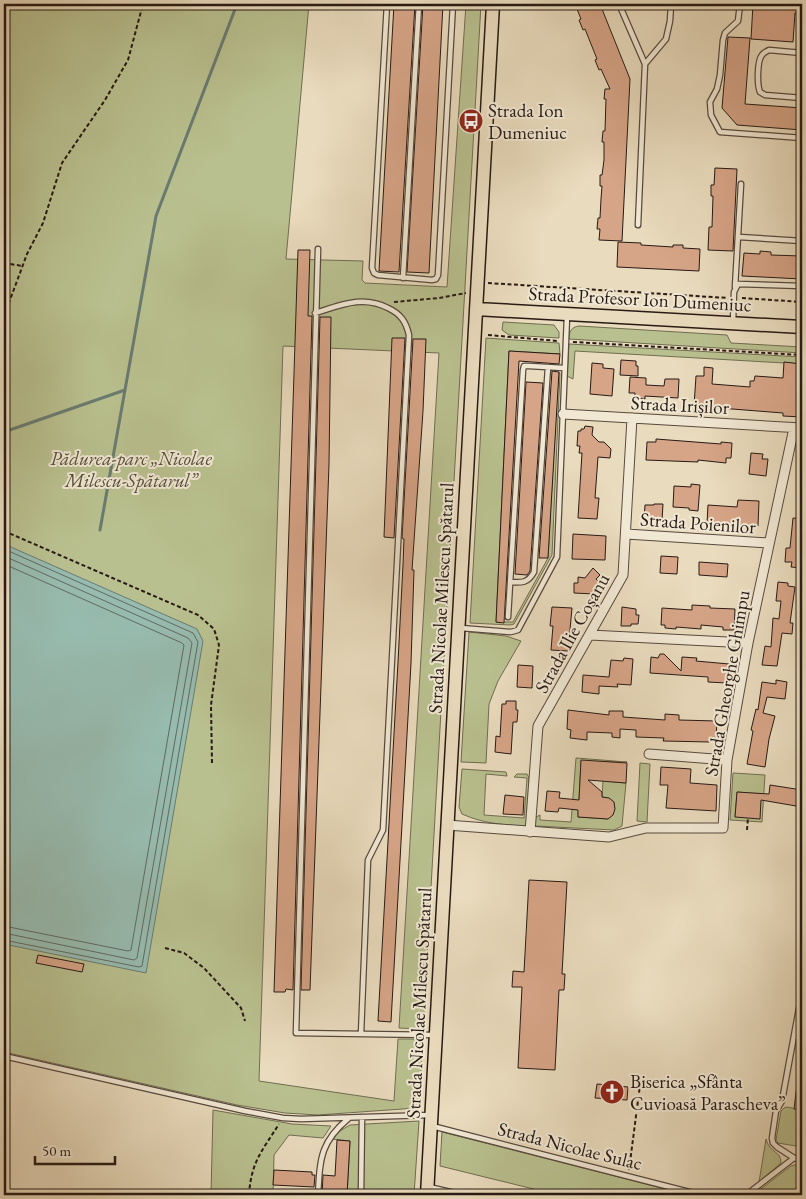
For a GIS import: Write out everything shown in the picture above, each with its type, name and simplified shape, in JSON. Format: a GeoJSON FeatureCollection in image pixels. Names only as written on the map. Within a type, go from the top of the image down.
{"type":"FeatureCollection","features":[{"type":"Feature","properties":{"kind":"main road","name":"Strada Nicolae Milescu Spătarul"},"geometry":{"type":"LineString","coordinates":[[427,1191],[494,4]]}},
{"type":"Feature","properties":{"kind":"main road","name":"Strada Profesor Ion Dumeniuc"},"geometry":{"type":"LineString","coordinates":[[476,308],[802,328]]}},
{"type":"Feature","properties":{"kind":"street","name":"Strada Irișilor"},"geometry":{"type":"LineString","coordinates":[[564,414],[798,428]]}},
{"type":"Feature","properties":{"kind":"street","name":"Strada Ilie Coșanu"},"geometry":{"type":"LineString","coordinates":[[530,832],[538,726],[623,575],[632,418]]}},
{"type":"Feature","properties":{"kind":"street","name":"Strada Gheorghe Ghimpu"},"geometry":{"type":"LineString","coordinates":[[447,826],[609,837],[646,828],[723,828],[727,760],[748,643],[769,543],[798,428]]}},
{"type":"Feature","properties":{"kind":"street","name":"Strada Poienilor"},"geometry":{"type":"LineString","coordinates":[[626,534],[769,543]]}},
{"type":"Feature","properties":{"kind":"street"},"geometry":{"type":"LineString","coordinates":[[590,635],[748,643]]}},
{"type":"Feature","properties":{"kind":"street"},"geometry":{"type":"LineString","coordinates":[[649,754],[727,760]]}},
{"type":"Feature","properties":{"kind":"lane"},"geometry":{"type":"LineString","coordinates":[[387,4],[372,268],[374,273],[378,275],[432,280],[438,274],[453,4]]}},
{"type":"Feature","properties":{"kind":"lane"},"geometry":{"type":"LineString","coordinates":[[403,278],[419,4]]}},
{"type":"Feature","properties":{"kind":"lane"},"geometry":{"type":"LineString","coordinates":[[620,4],[646,64],[638,225]]}},
{"type":"Feature","properties":{"kind":"lane"},"geometry":{"type":"LineString","coordinates":[[646,64],[666,39],[671,4]]}},
{"type":"Feature","properties":{"kind":"lane"},"geometry":{"type":"LineString","coordinates":[[740,4],[738,21],[725,33],[723,40],[720,75],[717,90],[710,106],[714,121],[720,132],[802,138]]}},
{"type":"Feature","properties":{"kind":"lane"},"geometry":{"type":"LineString","coordinates":[[802,53],[769,50],[764,52],[759,60],[759,89],[762,94],[802,98],[802,70]]}},
{"type":"Feature","properties":{"kind":"lane"},"geometry":{"type":"LineString","coordinates":[[733,324],[741,184]]}},
{"type":"Feature","properties":{"kind":"lane"},"geometry":{"type":"LineString","coordinates":[[739,237],[802,241]]}},
{"type":"Feature","properties":{"kind":"lane"},"geometry":{"type":"LineString","coordinates":[[318,248],[296,1033],[436,1035]]}},
{"type":"Feature","properties":{"kind":"lane"},"geometry":{"type":"LineString","coordinates":[[735,288],[738,284],[742,283],[802,286]]}},
{"type":"Feature","properties":{"kind":"lane"},"geometry":{"type":"LineString","coordinates":[[315,313],[359,301],[377,302],[402,318],[407,324],[409,335],[383,830],[368,860],[360,1034]]}},
{"type":"Feature","properties":{"kind":"lane"},"geometry":{"type":"LineString","coordinates":[[458,628],[511,632],[518,630],[557,558],[567,314]]}},
{"type":"Feature","properties":{"kind":"lane"},"geometry":{"type":"LineString","coordinates":[[508,617],[523,370],[524,366],[564,368]]}},
{"type":"Feature","properties":{"kind":"lane"},"geometry":{"type":"LineString","coordinates":[[510,582],[524,583],[530,579],[534,572],[548,367]]}},
{"type":"Feature","properties":{"kind":"lane"},"geometry":{"type":"LineString","coordinates":[[802,992],[782,1101],[776,1111],[772,1138],[777,1147],[794,1158],[802,1160]]}},
{"type":"Feature","properties":{"kind":"lane","name":"Strada Nicolae Sulac"},"geometry":{"type":"LineString","coordinates":[[4,1056],[245,1112],[283,1118],[362,1117],[431,1121],[701,1195]]}},
{"type":"Feature","properties":{"kind":"lane"},"geometry":{"type":"LineString","coordinates":[[360,1195],[362,1117]]}},
{"type":"Feature","properties":{"kind":"lane"},"geometry":{"type":"LineString","coordinates":[[318,1195],[322,1156],[328,1140],[335,1129],[349,1118]]}},
{"type":"Feature","properties":{"kind":"lane"},"geometry":{"type":"LineString","coordinates":[[746,1195],[794,1158]]}},
{"type":"Feature","properties":{"kind":"lane"},"geometry":{"type":"LineString","coordinates":[[427,1191],[463,1195]]}},
{"type":"Feature","properties":{"kind":"path"},"geometry":{"type":"LineString","coordinates":[[4,316],[22,266],[44,223],[62,163],[105,100],[128,60],[143,4]]}},
{"type":"Feature","properties":{"kind":"path"},"geometry":{"type":"LineString","coordinates":[[4,263],[22,266]]}},
{"type":"Feature","properties":{"kind":"path"},"geometry":{"type":"LineString","coordinates":[[377,302],[406,302],[477,287],[802,302]]}},
{"type":"Feature","properties":{"kind":"path"},"geometry":{"type":"LineString","coordinates":[[488,335],[802,355]]}},
{"type":"Feature","properties":{"kind":"path"},"geometry":{"type":"LineString","coordinates":[[4,531],[198,615],[214,629],[219,645],[211,704],[212,762]]}},
{"type":"Feature","properties":{"kind":"path"},"geometry":{"type":"LineString","coordinates":[[747,830],[748,818]]}},
{"type":"Feature","properties":{"kind":"path"},"geometry":{"type":"LineString","coordinates":[[165,948],[184,953],[204,968],[240,1008],[245,1021]]}},
{"type":"Feature","properties":{"kind":"path"},"geometry":{"type":"LineString","coordinates":[[628,1176],[640,1085]]}},
{"type":"Feature","properties":{"kind":"path"},"geometry":{"type":"LineString","coordinates":[[250,1195],[250,1179],[255,1162],[283,1118]]}},
{"type":"Feature","properties":{"kind":"green space","name":"Pădurea-parc „Nicolae Milescu-Spătarul”"},"geometry":{"type":"Polygon","coordinates":[[[4,4],[309,4],[286,259],[363,261],[362,280],[365,283],[447,287],[466,4],[481,4],[423,1029],[399,1028],[439,353],[283,346],[259,1081],[394,1101],[398,1039],[422,1039],[420,1102],[416,1108],[318,1115],[285,1113],[237,1105],[4,1052],[4,4]]]}},
{"type":"Feature","properties":{"kind":"green space"},"geometry":{"type":"Polygon","coordinates":[[[503,322],[554,325],[559,332],[559,338],[509,335],[502,330],[503,322]]]}},
{"type":"Feature","properties":{"kind":"green space"},"geometry":{"type":"Polygon","coordinates":[[[579,326],[727,335],[731,343],[802,347],[802,353],[569,339],[571,330],[579,326]]]}},
{"type":"Feature","properties":{"kind":"green space"},"geometry":{"type":"Polygon","coordinates":[[[486,338],[559,343],[560,354],[509,351],[496,622],[513,622],[548,558],[558,373],[560,373],[552,555],[514,624],[510,625],[470,623],[486,338]]]}},
{"type":"Feature","properties":{"kind":"green space"},"geometry":{"type":"Polygon","coordinates":[[[569,344],[802,357],[802,364],[575,351],[573,379],[567,376],[569,344]]]}},
{"type":"Feature","properties":{"kind":"green space"},"geometry":{"type":"Polygon","coordinates":[[[469,632],[506,636],[521,641],[498,681],[489,704],[486,763],[461,762],[469,632]]]}},
{"type":"Feature","properties":{"kind":"green space"},"geometry":{"type":"Polygon","coordinates":[[[576,758],[627,762],[581,761],[578,817],[608,819],[613,812],[614,805],[611,800],[602,797],[603,781],[626,783],[622,826],[614,830],[535,826],[536,817],[540,815],[540,820],[571,822],[576,758]]]}},
{"type":"Feature","properties":{"kind":"green space"},"geometry":{"type":"Polygon","coordinates":[[[640,763],[650,764],[647,822],[637,821],[640,763]]]}},
{"type":"Feature","properties":{"kind":"green space"},"geometry":{"type":"Polygon","coordinates":[[[462,769],[506,772],[507,776],[486,774],[484,815],[524,818],[527,778],[514,777],[517,774],[527,774],[529,778],[527,823],[524,826],[500,824],[477,820],[462,814],[459,807],[462,769]]]}},
{"type":"Feature","properties":{"kind":"green space"},"geometry":{"type":"Polygon","coordinates":[[[733,773],[765,775],[762,822],[730,820],[733,773]],[[737,792],[735,817],[761,794],[737,792]]]}},
{"type":"Feature","properties":{"kind":"green space"},"geometry":{"type":"Polygon","coordinates":[[[787,1107],[802,1110],[800,1143],[796,1146],[778,1143],[776,1140],[781,1111],[787,1107]]]}},
{"type":"Feature","properties":{"kind":"green space"},"geometry":{"type":"Polygon","coordinates":[[[213,1110],[292,1124],[331,1126],[323,1138],[289,1135],[274,1155],[273,1195],[211,1195],[213,1110]]]}},
{"type":"Feature","properties":{"kind":"green space"},"geometry":{"type":"Polygon","coordinates":[[[419,1121],[414,1195],[347,1195],[350,1141],[332,1139],[338,1132],[350,1125],[419,1121]]]}},
{"type":"Feature","properties":{"kind":"green space"},"geometry":{"type":"Polygon","coordinates":[[[442,1132],[689,1195],[558,1195],[440,1166],[442,1132]]]}},
{"type":"Feature","properties":{"kind":"green space"},"geometry":{"type":"Polygon","coordinates":[[[766,1139],[770,1147],[781,1159],[781,1163],[759,1182],[766,1139]]]}},
{"type":"Feature","properties":{"kind":"green space"},"geometry":{"type":"Polygon","coordinates":[[[802,1165],[802,1195],[753,1195],[791,1166],[802,1165]]]}},
{"type":"Feature","properties":{"kind":"water"},"geometry":{"type":"Polygon","coordinates":[[[4,544],[197,629],[203,641],[146,973],[4,944],[4,544]]]}},
{"type":"Feature","properties":{"kind":"building"},"geometry":{"type":"Polygon","coordinates":[[[394,4],[415,4],[399,272],[379,271],[394,4]]]}},
{"type":"Feature","properties":{"kind":"building"},"geometry":{"type":"Polygon","coordinates":[[[423,4],[443,4],[429,273],[407,272],[423,4]]]}},
{"type":"Feature","properties":{"kind":"building"},"geometry":{"type":"Polygon","coordinates":[[[575,4],[600,4],[630,79],[622,241],[599,240],[600,229],[597,229],[598,218],[600,218],[602,186],[600,186],[600,175],[602,175],[604,160],[604,142],[602,142],[603,131],[605,131],[606,99],[604,99],[605,89],[610,89],[601,69],[599,70],[595,60],[597,59],[585,29],[583,30],[579,20],[581,19],[575,4]]]}},
{"type":"Feature","properties":{"kind":"building"},"geometry":{"type":"Polygon","coordinates":[[[753,4],[802,4],[802,14],[795,13],[793,42],[751,39],[753,4]]]}},
{"type":"Feature","properties":{"kind":"building"},"geometry":{"type":"Polygon","coordinates":[[[728,37],[750,38],[745,104],[802,108],[802,130],[737,125],[722,108],[728,37]]]}},
{"type":"Feature","properties":{"kind":"building"},"geometry":{"type":"Polygon","coordinates":[[[715,168],[737,169],[733,251],[708,250],[709,227],[712,227],[713,196],[711,196],[711,185],[714,185],[715,168]]]}},
{"type":"Feature","properties":{"kind":"building"},"geometry":{"type":"Polygon","coordinates":[[[618,242],[673,247],[673,245],[683,245],[683,248],[700,249],[699,271],[617,267],[618,242]]]}},
{"type":"Feature","properties":{"kind":"building"},"geometry":{"type":"Polygon","coordinates":[[[298,250],[310,250],[308,316],[312,316],[293,990],[286,989],[285,992],[274,992],[298,250]]]}},
{"type":"Feature","properties":{"kind":"building"},"geometry":{"type":"Polygon","coordinates":[[[760,251],[771,252],[771,255],[802,256],[802,279],[742,276],[744,253],[760,254],[760,251]]]}},
{"type":"Feature","properties":{"kind":"building"},"geometry":{"type":"Polygon","coordinates":[[[320,317],[331,317],[329,464],[310,990],[301,990],[320,317]]]}},
{"type":"Feature","properties":{"kind":"building"},"geometry":{"type":"Polygon","coordinates":[[[392,338],[405,338],[394,538],[384,537],[392,338]]]}},
{"type":"Feature","properties":{"kind":"building"},"geometry":{"type":"Polygon","coordinates":[[[413,339],[426,339],[412,570],[414,570],[411,663],[391,1022],[378,1021],[403,565],[404,539],[402,538],[413,339]]]}},
{"type":"Feature","properties":{"kind":"building"},"geometry":{"type":"Polygon","coordinates":[[[509,351],[560,354],[559,364],[519,361],[504,623],[496,622],[509,351]]]}},
{"type":"Feature","properties":{"kind":"building"},"geometry":{"type":"Polygon","coordinates":[[[621,360],[636,361],[638,376],[620,375],[621,360]]]}},
{"type":"Feature","properties":{"kind":"building"},"geometry":{"type":"Polygon","coordinates":[[[784,362],[802,364],[802,417],[783,416],[783,413],[694,406],[696,376],[704,376],[704,367],[713,368],[712,384],[750,387],[750,381],[754,381],[755,376],[783,378],[784,362]]]}},
{"type":"Feature","properties":{"kind":"building"},"geometry":{"type":"Polygon","coordinates":[[[592,363],[603,364],[603,368],[614,369],[612,396],[590,394],[592,363]]]}},
{"type":"Feature","properties":{"kind":"building"},"geometry":{"type":"Polygon","coordinates":[[[552,371],[559,372],[548,558],[539,558],[552,371]]]}},
{"type":"Feature","properties":{"kind":"building"},"geometry":{"type":"Polygon","coordinates":[[[630,377],[646,378],[646,385],[664,386],[665,379],[679,379],[678,398],[645,396],[645,399],[635,398],[635,393],[629,393],[630,377]]]}},
{"type":"Feature","properties":{"kind":"building"},"geometry":{"type":"Polygon","coordinates":[[[526,382],[543,383],[530,571],[527,575],[515,574],[526,382]]]}},
{"type":"Feature","properties":{"kind":"building"},"geometry":{"type":"Polygon","coordinates":[[[585,426],[593,427],[592,435],[611,449],[610,458],[598,457],[595,498],[599,498],[597,519],[578,518],[582,453],[579,453],[580,446],[577,446],[578,431],[584,429],[585,426]]]}},
{"type":"Feature","properties":{"kind":"building"},"geometry":{"type":"Polygon","coordinates":[[[656,439],[721,444],[721,442],[732,443],[731,458],[726,458],[726,463],[698,460],[698,462],[646,460],[647,442],[656,442],[656,439]]]}},
{"type":"Feature","properties":{"kind":"building"},"geometry":{"type":"Polygon","coordinates":[[[751,453],[763,454],[762,459],[768,459],[766,476],[749,474],[751,453]]]}},
{"type":"Feature","properties":{"kind":"building"},"geometry":{"type":"Polygon","coordinates":[[[691,484],[700,485],[698,511],[689,510],[689,508],[673,507],[674,486],[691,487],[691,484]]]}},
{"type":"Feature","properties":{"kind":"building"},"geometry":{"type":"Polygon","coordinates":[[[738,500],[759,501],[758,526],[707,523],[708,505],[737,507],[738,500]]]}},
{"type":"Feature","properties":{"kind":"building"},"geometry":{"type":"Polygon","coordinates":[[[663,504],[662,520],[644,520],[645,505],[663,504]]]}},
{"type":"Feature","properties":{"kind":"building"},"geometry":{"type":"Polygon","coordinates":[[[793,518],[802,519],[802,568],[791,567],[792,562],[785,562],[786,548],[790,548],[793,518]]]}},
{"type":"Feature","properties":{"kind":"building"},"geometry":{"type":"Polygon","coordinates":[[[573,534],[606,536],[605,560],[572,559],[573,534]]]}},
{"type":"Feature","properties":{"kind":"building"},"geometry":{"type":"Polygon","coordinates":[[[661,556],[678,557],[677,574],[660,573],[661,556]]]}},
{"type":"Feature","properties":{"kind":"building"},"geometry":{"type":"Polygon","coordinates":[[[699,562],[728,564],[727,577],[699,575],[699,562]]]}},
{"type":"Feature","properties":{"kind":"building"},"geometry":{"type":"Polygon","coordinates":[[[593,568],[600,575],[596,579],[601,584],[594,591],[594,594],[574,593],[574,583],[578,583],[578,577],[585,578],[593,568]]]}},
{"type":"Feature","properties":{"kind":"building"},"geometry":{"type":"Polygon","coordinates":[[[778,582],[788,583],[788,586],[795,587],[790,623],[793,623],[792,634],[782,633],[777,666],[762,665],[765,646],[771,647],[773,618],[779,619],[781,601],[776,601],[778,582]]]}},
{"type":"Feature","properties":{"kind":"building"},"geometry":{"type":"Polygon","coordinates":[[[692,605],[735,609],[734,630],[723,630],[723,627],[701,625],[701,629],[676,627],[676,629],[665,628],[665,625],[661,625],[662,608],[692,610],[692,605]]]}},
{"type":"Feature","properties":{"kind":"building"},"geometry":{"type":"Polygon","coordinates":[[[552,607],[572,608],[568,651],[551,650],[553,626],[550,626],[552,607]]]}},
{"type":"Feature","properties":{"kind":"building"},"geometry":{"type":"Polygon","coordinates":[[[622,607],[636,609],[636,615],[639,615],[638,624],[621,626],[622,607]]]}},
{"type":"Feature","properties":{"kind":"building"},"geometry":{"type":"Polygon","coordinates":[[[660,654],[664,654],[681,671],[682,657],[697,658],[696,661],[729,664],[727,683],[708,682],[708,677],[650,673],[651,657],[658,658],[660,654]]]}},
{"type":"Feature","properties":{"kind":"building"},"geometry":{"type":"Polygon","coordinates":[[[624,658],[633,659],[631,685],[617,684],[618,687],[599,686],[599,694],[582,692],[583,675],[609,677],[611,660],[623,661],[624,658]]]}},
{"type":"Feature","properties":{"kind":"building"},"geometry":{"type":"Polygon","coordinates":[[[518,665],[533,666],[532,688],[517,687],[518,665]]]}},
{"type":"Feature","properties":{"kind":"building"},"geometry":{"type":"Polygon","coordinates":[[[776,680],[787,682],[785,699],[767,697],[763,713],[775,716],[765,767],[747,764],[753,731],[751,730],[756,709],[758,710],[762,682],[776,684],[776,680]]]}},
{"type":"Feature","properties":{"kind":"building"},"geometry":{"type":"Polygon","coordinates":[[[506,701],[516,701],[516,710],[518,710],[517,722],[513,722],[511,754],[495,752],[496,736],[500,737],[502,704],[506,704],[506,701]]]}},
{"type":"Feature","properties":{"kind":"building"},"geometry":{"type":"Polygon","coordinates":[[[568,710],[609,715],[609,711],[623,711],[623,717],[665,720],[665,714],[679,715],[679,720],[717,721],[716,739],[710,739],[710,742],[663,741],[664,738],[636,737],[636,730],[620,729],[620,738],[612,737],[612,733],[587,732],[587,740],[570,738],[571,730],[567,729],[568,710]]]}},
{"type":"Feature","properties":{"kind":"building"},"geometry":{"type":"Polygon","coordinates":[[[581,760],[627,763],[626,783],[588,780],[602,792],[602,797],[609,798],[614,802],[615,809],[613,815],[608,819],[578,817],[578,810],[559,808],[558,812],[545,811],[547,791],[560,792],[559,798],[579,800],[581,760]]]}},
{"type":"Feature","properties":{"kind":"building"},"geometry":{"type":"Polygon","coordinates":[[[661,767],[691,769],[690,783],[717,785],[716,811],[666,808],[668,785],[660,785],[661,767]]]}},
{"type":"Feature","properties":{"kind":"building"},"geometry":{"type":"Polygon","coordinates":[[[770,785],[802,790],[802,807],[761,800],[760,819],[735,817],[737,792],[769,794],[770,785]]]}},
{"type":"Feature","properties":{"kind":"building"},"geometry":{"type":"Polygon","coordinates":[[[505,795],[524,797],[523,815],[503,814],[505,795]]]}},
{"type":"Feature","properties":{"kind":"building"},"geometry":{"type":"Polygon","coordinates":[[[529,880],[567,882],[562,974],[565,974],[564,990],[559,990],[555,1070],[518,1068],[522,987],[512,987],[513,971],[524,972],[529,880]]]}},
{"type":"Feature","properties":{"kind":"building"},"geometry":{"type":"Polygon","coordinates":[[[38,955],[84,964],[82,972],[36,963],[38,955]]]}},
{"type":"Feature","properties":{"kind":"building","name":"Biserica „Sfânta Cuvioasă Parascheva”"},"geometry":{"type":"Polygon","coordinates":[[[597,1084],[628,1087],[627,1100],[595,1098],[597,1084]]]}},
{"type":"Feature","properties":{"kind":"building"},"geometry":{"type":"Polygon","coordinates":[[[797,1084],[802,1085],[802,1110],[794,1109],[797,1084]]]}},
{"type":"Feature","properties":{"kind":"building"},"geometry":{"type":"Polygon","coordinates":[[[337,1140],[350,1141],[347,1195],[322,1195],[323,1175],[335,1176],[337,1140]]]}},
{"type":"Feature","properties":{"kind":"building"},"geometry":{"type":"Polygon","coordinates":[[[274,1170],[312,1172],[312,1175],[315,1175],[314,1187],[273,1185],[274,1170]]]}},
{"type":"Feature","properties":{"kind":"waterway"},"geometry":{"type":"LineString","coordinates":[[100,530],[156,216],[237,4]]}},
{"type":"Feature","properties":{"kind":"waterway"},"geometry":{"type":"LineString","coordinates":[[4,432],[125,390]]}},
{"type":"Feature","properties":{"kind":"place","name":"Strada Ion Dumeniuc"},"geometry":{"type":"Point","coordinates":[471,121]}},
{"type":"Feature","properties":{"kind":"place","name":"Biserica „Sfânta Cuvioasă Parascheva”"},"geometry":{"type":"Point","coordinates":[612,1092]}}]}
